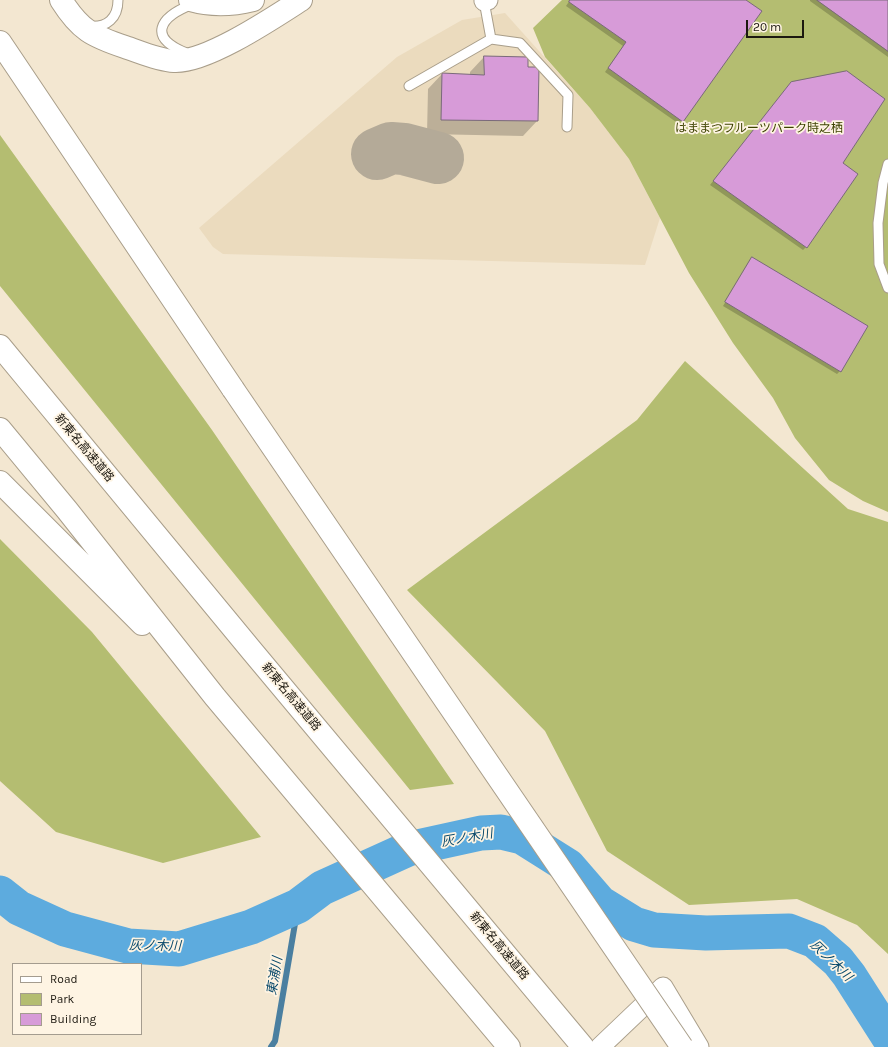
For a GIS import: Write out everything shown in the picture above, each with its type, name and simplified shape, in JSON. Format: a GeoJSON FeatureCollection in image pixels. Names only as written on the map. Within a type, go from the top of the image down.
{"type":"FeatureCollection","features":[{"type":"Feature","properties":{"kind":"highway"},"geometry":{"type":"LineString","coordinates":[[61,0],[78,24],[88,32],[104,40],[173,61],[187,61],[200,57],[230,42],[301,0]]}},
{"type":"Feature","properties":{"kind":"highway"},"geometry":{"type":"LineString","coordinates":[[194,1],[232,4],[253,0]]}},
{"type":"Feature","properties":{"kind":"highway"},"geometry":{"type":"LineString","coordinates":[[0,42],[232,389],[682,1047]]}},
{"type":"Feature","properties":{"kind":"highway","name":"新東名高速道路"},"geometry":{"type":"LineString","coordinates":[[0,346],[252,651],[583,1047]]}},
{"type":"Feature","properties":{"kind":"highway"},"geometry":{"type":"LineString","coordinates":[[0,429],[67,510],[215,697],[509,1047]]}},
{"type":"Feature","properties":{"kind":"highway"},"geometry":{"type":"LineString","coordinates":[[0,482],[215,697]]}},
{"type":"Feature","properties":{"kind":"street"},"geometry":{"type":"LineString","coordinates":[[600,1047],[664,987],[699,1047]]}},
{"type":"Feature","properties":{"kind":"lane"},"geometry":{"type":"LineString","coordinates":[[78,24],[94,26],[110,22],[115,16],[118,0]]}},
{"type":"Feature","properties":{"kind":"lane"},"geometry":{"type":"LineString","coordinates":[[194,1],[169,16],[164,22],[162,30],[168,43],[176,48],[200,57]]}},
{"type":"Feature","properties":{"kind":"lane"},"geometry":{"type":"LineString","coordinates":[[486,1],[491,39]]}},
{"type":"Feature","properties":{"kind":"lane"},"geometry":{"type":"LineString","coordinates":[[409,86],[491,39],[520,43],[568,95],[566,127]]}},
{"type":"Feature","properties":{"kind":"lane"},"geometry":{"type":"LineString","coordinates":[[888,164],[883,183],[878,223],[879,264],[888,288]]}},
{"type":"Feature","properties":{"kind":"shaded area"},"geometry":{"type":"Polygon","coordinates":[[[505,13],[590,108],[629,159],[660,218],[645,265],[223,254],[213,247],[199,228],[397,57],[462,20],[505,13]]]}},
{"type":"Feature","properties":{"kind":"green space","name":"はままつフルーツパーク時之栖"},"geometry":{"type":"Polygon","coordinates":[[[562,0],[888,0],[888,512],[863,501],[829,480],[795,438],[773,398],[733,343],[689,273],[629,159],[590,108],[545,57],[533,28],[562,0]]]}},
{"type":"Feature","properties":{"kind":"green space"},"geometry":{"type":"Polygon","coordinates":[[[0,135],[212,430],[454,784],[410,790],[0,286],[0,135]]]}},
{"type":"Feature","properties":{"kind":"green space"},"geometry":{"type":"Polygon","coordinates":[[[685,361],[848,509],[888,522],[888,954],[857,925],[797,899],[689,905],[607,851],[545,731],[407,590],[637,420],[685,361]]]}},
{"type":"Feature","properties":{"kind":"green space"},"geometry":{"type":"Polygon","coordinates":[[[0,539],[92,632],[261,837],[163,863],[56,832],[0,781],[0,539]]]}},
{"type":"Feature","properties":{"kind":"building"},"geometry":{"type":"Polygon","coordinates":[[[570,0],[746,0],[762,11],[683,122],[608,68],[626,42],[569,2],[570,0]]]}},
{"type":"Feature","properties":{"kind":"building"},"geometry":{"type":"Polygon","coordinates":[[[817,0],[888,0],[888,51],[817,0]]]}},
{"type":"Feature","properties":{"kind":"building"},"geometry":{"type":"Polygon","coordinates":[[[484,56],[528,57],[528,67],[539,67],[538,121],[441,120],[442,73],[484,75],[484,56]]]}},
{"type":"Feature","properties":{"kind":"building"},"geometry":{"type":"Polygon","coordinates":[[[847,71],[885,99],[843,163],[858,174],[807,248],[713,181],[791,82],[847,71]]]}},
{"type":"Feature","properties":{"kind":"building"},"geometry":{"type":"Polygon","coordinates":[[[752,257],[868,326],[841,372],[725,302],[752,257]]]}},
{"type":"Feature","properties":{"kind":"waterway","name":"灰ノ木川"},"geometry":{"type":"LineString","coordinates":[[0,893],[19,908],[65,929],[128,946],[179,949],[251,927],[298,906],[322,888],[408,849],[481,833],[501,832],[522,837],[568,866],[600,903],[634,924],[654,930],[706,933],[789,931],[815,941],[838,961],[849,975],[888,1036]]}},
{"type":"Feature","properties":{"kind":"waterway","name":"東浦川"},"geometry":{"type":"LineString","coordinates":[[271,1047],[275,1041],[298,906]]}},
{"type":"Feature","properties":{"kind":"taxiway"},"geometry":{"type":"LineString","coordinates":[[377,154],[391,148],[404,149],[438,158]]}}]}
